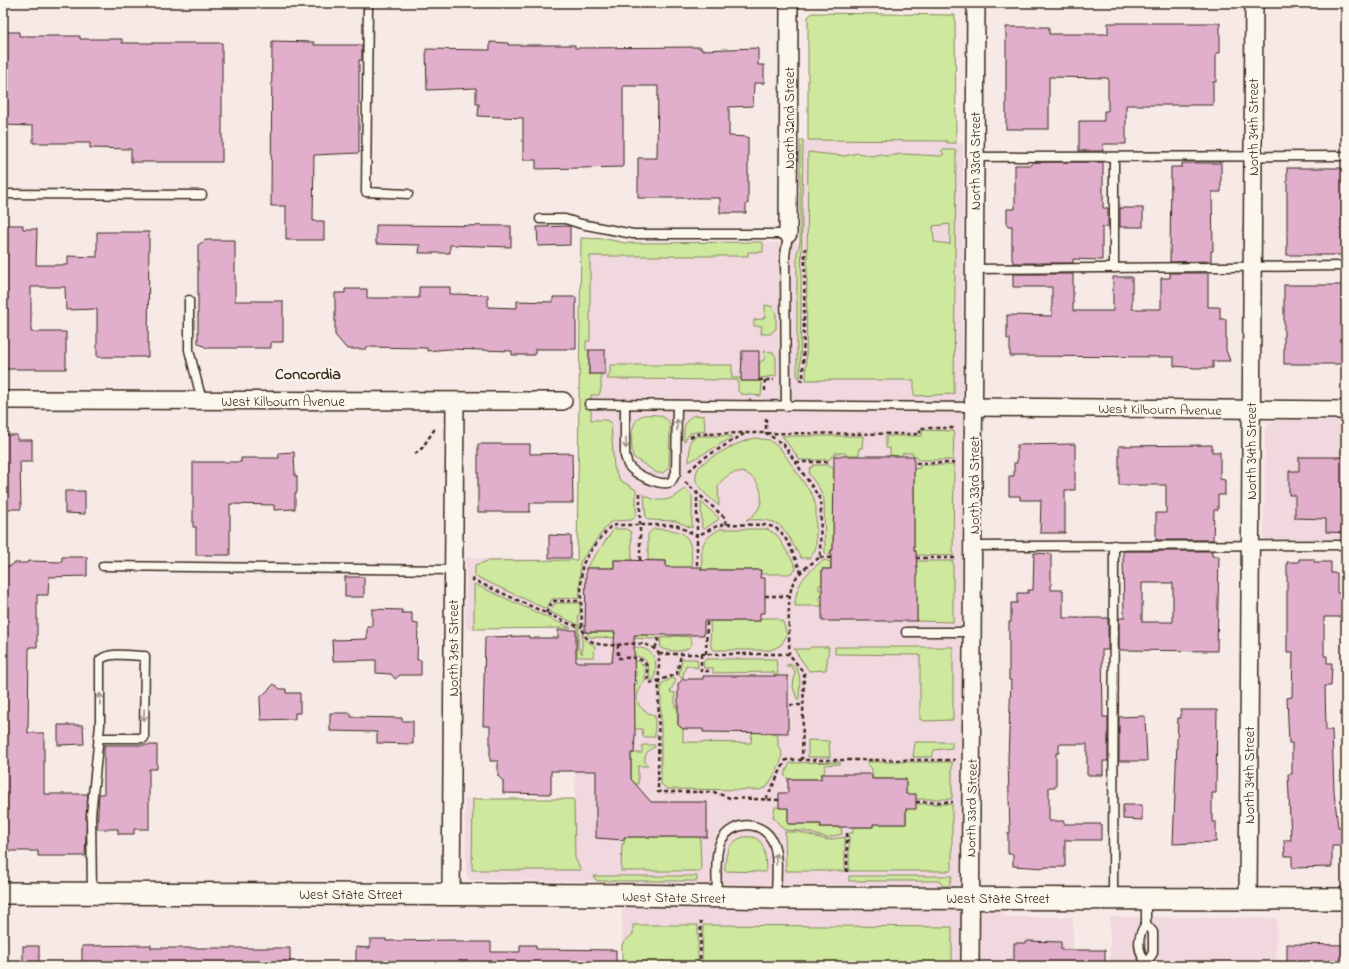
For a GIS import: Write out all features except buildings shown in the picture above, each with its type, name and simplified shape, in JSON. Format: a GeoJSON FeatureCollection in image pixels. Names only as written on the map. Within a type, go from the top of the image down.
{"type":"FeatureCollection","features":[{"type":"Feature","properties":{"kind":"street","name":"North 32nd Street"},"geometry":{"type":"LineString","coordinates":[[788,234],[789,3]]}},
{"type":"Feature","properties":{"kind":"street","name":"North 33rd Street"},"geometry":{"type":"LineString","coordinates":[[970,966],[974,546],[976,3]]}},
{"type":"Feature","properties":{"kind":"street","name":"North 34th Street"},"geometry":{"type":"LineString","coordinates":[[1248,899],[1254,3]]}},
{"type":"Feature","properties":{"kind":"street","name":"West Kilbourn Avenue"},"geometry":{"type":"LineString","coordinates":[[3,400],[563,401]]}},
{"type":"Feature","properties":{"kind":"street","name":"North 31st Street"},"geometry":{"type":"LineString","coordinates":[[451,895],[455,402]]}},
{"type":"Feature","properties":{"kind":"street","name":"West Kilbourn Avenue"},"geometry":{"type":"LineString","coordinates":[[974,407],[1346,410]]}},
{"type":"Feature","properties":{"kind":"street","name":"West State Street"},"geometry":{"type":"LineString","coordinates":[[3,893],[92,892],[629,895],[717,898],[1346,899]]}},
{"type":"Feature","properties":{"kind":"lane"},"geometry":{"type":"LineString","coordinates":[[368,3],[366,192],[408,194]]}},
{"type":"Feature","properties":{"kind":"lane"},"geometry":{"type":"LineString","coordinates":[[975,157],[1346,156]]}},
{"type":"Feature","properties":{"kind":"lane"},"geometry":{"type":"LineString","coordinates":[[1114,157],[1114,268]]}},
{"type":"Feature","properties":{"kind":"lane"},"geometry":{"type":"LineString","coordinates":[[3,194],[202,195]]}},
{"type":"Feature","properties":{"kind":"lane"},"geometry":{"type":"LineString","coordinates":[[540,219],[566,219],[607,230],[634,234],[788,234],[786,256],[786,406]]}},
{"type":"Feature","properties":{"kind":"lane"},"geometry":{"type":"LineString","coordinates":[[974,269],[1252,268],[1346,266]]}},
{"type":"Feature","properties":{"kind":"lane"},"geometry":{"type":"LineString","coordinates":[[188,300],[189,350],[202,401]]}},
{"type":"Feature","properties":{"kind":"lane"},"geometry":{"type":"LineString","coordinates":[[589,404],[974,407]]}},
{"type":"Feature","properties":{"kind":"lane"},"geometry":{"type":"LineString","coordinates":[[625,404],[625,456],[627,464],[632,469],[652,481],[666,484],[671,482],[676,473],[677,405]]}},
{"type":"Feature","properties":{"kind":"lane"},"geometry":{"type":"LineString","coordinates":[[1113,898],[1114,545]]}},
{"type":"Feature","properties":{"kind":"lane"},"geometry":{"type":"LineString","coordinates":[[974,546],[1346,545]]}},
{"type":"Feature","properties":{"kind":"lane"},"geometry":{"type":"LineString","coordinates":[[103,566],[454,570]]}},
{"type":"Feature","properties":{"kind":"lane"},"geometry":{"type":"LineString","coordinates":[[906,632],[973,632]]}},
{"type":"Feature","properties":{"kind":"lane"},"geometry":{"type":"LineString","coordinates":[[92,892],[91,815],[98,738],[100,725],[100,660],[103,657],[118,655],[145,656],[144,738],[98,738]]}},
{"type":"Feature","properties":{"kind":"lane"},"geometry":{"type":"LineString","coordinates":[[717,898],[720,842],[725,835],[736,826],[744,825],[753,826],[763,830],[774,844],[776,898]]}},
{"type":"Feature","properties":{"kind":"lane"},"geometry":{"type":"LineString","coordinates":[[1146,899],[1146,924],[1140,932],[1140,954],[1146,965],[1153,954],[1153,932],[1146,924]]}},
{"type":"Feature","properties":{"kind":"path"},"geometry":{"type":"LineString","coordinates":[[796,380],[803,380],[805,248]]}},
{"type":"Feature","properties":{"kind":"path"},"geometry":{"type":"LineString","coordinates":[[759,380],[776,380]]}},
{"type":"Feature","properties":{"kind":"path"},"geometry":{"type":"LineString","coordinates":[[765,380],[765,396]]}},
{"type":"Feature","properties":{"kind":"path"},"geometry":{"type":"LineString","coordinates":[[766,416],[766,433]]}},
{"type":"Feature","properties":{"kind":"path"},"geometry":{"type":"LineString","coordinates":[[415,454],[422,448],[438,425]]}},
{"type":"Feature","properties":{"kind":"path"},"geometry":{"type":"LineString","coordinates":[[688,439],[691,436],[698,434],[920,434],[920,428],[956,428]]}},
{"type":"Feature","properties":{"kind":"path"},"geometry":{"type":"LineString","coordinates":[[687,475],[694,465],[702,459],[744,433]]}},
{"type":"Feature","properties":{"kind":"path"},"geometry":{"type":"LineString","coordinates":[[766,433],[784,445],[819,497],[821,508],[820,557]]}},
{"type":"Feature","properties":{"kind":"path"},"geometry":{"type":"LineString","coordinates":[[796,462],[832,462]]}},
{"type":"Feature","properties":{"kind":"path"},"geometry":{"type":"LineString","coordinates":[[916,463],[956,463]]}},
{"type":"Feature","properties":{"kind":"path"},"geometry":{"type":"LineString","coordinates":[[682,489],[687,475],[687,467]]}},
{"type":"Feature","properties":{"kind":"path"},"geometry":{"type":"LineString","coordinates":[[685,482],[697,491],[724,517],[726,524]]}},
{"type":"Feature","properties":{"kind":"path"},"geometry":{"type":"LineString","coordinates":[[634,486],[646,493]]}},
{"type":"Feature","properties":{"kind":"path"},"geometry":{"type":"LineString","coordinates":[[640,490],[640,560]]}},
{"type":"Feature","properties":{"kind":"path"},"geometry":{"type":"LineString","coordinates":[[697,491],[697,567]]}},
{"type":"Feature","properties":{"kind":"path"},"geometry":{"type":"LineString","coordinates":[[697,536],[717,526],[726,524],[765,525],[774,527],[781,532],[789,544],[801,572]]}},
{"type":"Feature","properties":{"kind":"path"},"geometry":{"type":"LineString","coordinates":[[697,536],[676,525],[616,525],[610,527],[582,565],[582,627],[585,636],[593,643],[643,644],[654,648],[659,654],[658,792],[714,792],[730,798],[779,800]]}},
{"type":"Feature","properties":{"kind":"path"},"geometry":{"type":"LineString","coordinates":[[802,760],[804,673],[789,654],[790,596],[794,582],[801,572],[820,557],[831,558]]}},
{"type":"Feature","properties":{"kind":"path"},"geometry":{"type":"LineString","coordinates":[[916,558],[956,558]]}},
{"type":"Feature","properties":{"kind":"path"},"geometry":{"type":"LineString","coordinates":[[471,579],[570,624],[582,627]]}},
{"type":"Feature","properties":{"kind":"path"},"geometry":{"type":"LineString","coordinates":[[765,596],[790,596]]}},
{"type":"Feature","properties":{"kind":"path"},"geometry":{"type":"LineString","coordinates":[[546,613],[553,601],[581,601]]}},
{"type":"Feature","properties":{"kind":"path"},"geometry":{"type":"LineString","coordinates":[[706,654],[707,620]]}},
{"type":"Feature","properties":{"kind":"path"},"geometry":{"type":"LineString","coordinates":[[654,648],[658,642],[658,635]]}},
{"type":"Feature","properties":{"kind":"path"},"geometry":{"type":"LineString","coordinates":[[618,644],[618,659],[632,658],[642,660],[646,663],[648,681],[658,682],[676,674],[681,654]]}},
{"type":"Feature","properties":{"kind":"path"},"geometry":{"type":"LineString","coordinates":[[659,654],[789,654]]}},
{"type":"Feature","properties":{"kind":"path"},"geometry":{"type":"LineString","coordinates":[[701,654],[701,671],[710,671],[710,673]]}},
{"type":"Feature","properties":{"kind":"path"},"geometry":{"type":"LineString","coordinates":[[790,705],[804,704]]}},
{"type":"Feature","properties":{"kind":"path"},"geometry":{"type":"LineString","coordinates":[[766,799],[786,760],[956,760]]}},
{"type":"Feature","properties":{"kind":"path"},"geometry":{"type":"LineString","coordinates":[[916,802],[955,802]]}},
{"type":"Feature","properties":{"kind":"path"},"geometry":{"type":"LineString","coordinates":[[847,833],[847,874]]}},
{"type":"Feature","properties":{"kind":"path"},"geometry":{"type":"LineString","coordinates":[[700,921],[700,966]]}},
{"type":"Feature","properties":{"kind":"shaded area"},"geometry":{"type":"Polygon","coordinates":[[[800,140],[947,141],[947,143],[963,143],[961,911],[1001,911],[1007,917],[1073,917],[1073,966],[622,966],[622,881],[475,880],[469,879],[466,875],[465,799],[575,799],[577,628],[466,629],[466,558],[577,560],[581,238],[606,239],[626,243],[800,243],[800,140]]]}},
{"type":"Feature","properties":{"kind":"shaded area"},"geometry":{"type":"Polygon","coordinates":[[[1280,420],[1346,420],[1346,539],[1264,540],[1265,430],[1270,423],[1280,420]]]}},
{"type":"Feature","properties":{"kind":"shaded area"},"geometry":{"type":"Polygon","coordinates":[[[1110,917],[1277,918],[1276,966],[1110,966],[1110,917]]]}},
{"type":"Feature","properties":{"kind":"green space"},"geometry":{"type":"Polygon","coordinates":[[[812,13],[955,15],[956,143],[947,143],[947,141],[808,140],[808,17],[812,13]]]}},
{"type":"Feature","properties":{"kind":"green space"},"geometry":{"type":"Polygon","coordinates":[[[800,140],[803,140],[800,378],[797,376],[797,253],[800,243],[800,140]]]}},
{"type":"Feature","properties":{"kind":"green space"},"geometry":{"type":"Polygon","coordinates":[[[956,150],[954,394],[916,396],[914,395],[914,380],[806,380],[808,152],[844,156],[858,153],[872,156],[880,154],[886,156],[903,154],[941,156],[944,154],[941,151],[956,150]],[[950,224],[933,226],[934,242],[950,244],[950,224]]]}},
{"type":"Feature","properties":{"kind":"green space"},"geometry":{"type":"Polygon","coordinates":[[[581,238],[606,239],[626,243],[763,242],[763,252],[748,252],[748,256],[590,256],[590,341],[586,341],[586,350],[589,350],[589,374],[601,374],[601,389],[599,395],[591,395],[591,420],[606,420],[611,422],[614,468],[620,480],[636,490],[636,516],[632,520],[614,521],[609,523],[580,562],[580,598],[552,599],[546,609],[475,576],[475,565],[488,561],[577,560],[581,238]]]}},
{"type":"Feature","properties":{"kind":"green space"},"geometry":{"type":"Polygon","coordinates":[[[765,305],[773,307],[776,314],[776,329],[770,334],[761,334],[762,326],[754,326],[754,320],[765,317],[765,305]]]}},
{"type":"Feature","properties":{"kind":"green space"},"geometry":{"type":"Polygon","coordinates":[[[764,351],[773,352],[776,358],[776,376],[759,378],[759,363],[765,359],[764,351]]]}},
{"type":"Feature","properties":{"kind":"green space"},"geometry":{"type":"Polygon","coordinates":[[[610,365],[732,365],[732,378],[741,378],[742,381],[759,381],[762,384],[761,396],[741,394],[738,391],[738,380],[607,379],[610,373],[610,365]]]}},
{"type":"Feature","properties":{"kind":"green space"},"geometry":{"type":"Polygon","coordinates":[[[644,415],[662,416],[670,424],[669,467],[663,473],[657,473],[633,457],[633,427],[639,417],[644,415]]]}},
{"type":"Feature","properties":{"kind":"green space"},"geometry":{"type":"Polygon","coordinates":[[[695,415],[704,416],[705,431],[690,433],[684,442],[684,430],[686,423],[695,415]]]}},
{"type":"Feature","properties":{"kind":"green space"},"geometry":{"type":"Polygon","coordinates":[[[922,430],[954,431],[953,460],[920,460],[917,459],[917,456],[913,456],[913,453],[903,453],[900,458],[898,456],[891,455],[890,458],[890,448],[886,448],[886,436],[922,436],[922,430]]]}},
{"type":"Feature","properties":{"kind":"green space"},"geometry":{"type":"Polygon","coordinates":[[[697,436],[731,436],[731,438],[689,462],[690,441],[697,436]]]}},
{"type":"Feature","properties":{"kind":"green space"},"geometry":{"type":"Polygon","coordinates":[[[782,436],[863,436],[862,448],[859,448],[859,458],[858,455],[850,455],[849,458],[845,453],[835,453],[835,456],[832,456],[828,460],[800,460],[782,436]]]}},
{"type":"Feature","properties":{"kind":"green space"},"geometry":{"type":"Polygon","coordinates":[[[755,438],[769,440],[780,448],[813,496],[816,507],[816,548],[810,558],[801,558],[786,532],[776,523],[759,520],[746,520],[757,511],[761,501],[760,490],[756,481],[748,474],[738,472],[728,475],[718,486],[719,506],[703,491],[696,481],[698,469],[704,462],[734,445],[755,438]]]}},
{"type":"Feature","properties":{"kind":"green space"},"geometry":{"type":"Polygon","coordinates":[[[814,465],[828,465],[834,469],[833,550],[827,555],[825,553],[824,499],[819,488],[809,474],[810,468],[814,465]]]}},
{"type":"Feature","properties":{"kind":"green space"},"geometry":{"type":"Polygon","coordinates":[[[920,465],[954,465],[953,556],[916,555],[916,551],[914,551],[914,469],[920,468],[920,465]]]}},
{"type":"Feature","properties":{"kind":"green space"},"geometry":{"type":"Polygon","coordinates":[[[685,488],[692,496],[692,528],[676,521],[649,520],[646,518],[644,494],[654,499],[666,500],[676,496],[685,488]]]}},
{"type":"Feature","properties":{"kind":"green space"},"geometry":{"type":"Polygon","coordinates":[[[701,502],[719,518],[704,529],[702,528],[701,502]]]}},
{"type":"Feature","properties":{"kind":"green space"},"geometry":{"type":"Polygon","coordinates":[[[614,529],[626,529],[631,532],[632,560],[614,560],[614,568],[586,568],[614,529]]]}},
{"type":"Feature","properties":{"kind":"green space"},"geometry":{"type":"Polygon","coordinates":[[[653,529],[674,530],[686,536],[691,548],[692,569],[666,569],[666,561],[648,560],[648,534],[653,529]]]}},
{"type":"Feature","properties":{"kind":"green space"},"geometry":{"type":"Polygon","coordinates":[[[720,529],[767,529],[777,535],[795,565],[796,570],[789,574],[760,574],[760,570],[702,570],[703,546],[708,538],[720,529]]]}},
{"type":"Feature","properties":{"kind":"green space"},"geometry":{"type":"Polygon","coordinates":[[[824,560],[831,562],[830,569],[822,569],[822,585],[819,585],[819,590],[822,590],[822,596],[819,597],[819,601],[822,601],[822,606],[795,606],[797,592],[803,579],[812,569],[824,560]]]}},
{"type":"Feature","properties":{"kind":"green space"},"geometry":{"type":"Polygon","coordinates":[[[916,561],[953,561],[953,622],[917,621],[916,561]]]}},
{"type":"Feature","properties":{"kind":"green space"},"geometry":{"type":"Polygon","coordinates":[[[474,584],[571,628],[474,629],[474,584]]]}},
{"type":"Feature","properties":{"kind":"green space"},"geometry":{"type":"Polygon","coordinates":[[[555,603],[580,603],[580,613],[578,616],[578,646],[582,654],[582,632],[585,640],[595,646],[594,657],[577,657],[577,624],[550,612],[555,603]]]}},
{"type":"Feature","properties":{"kind":"green space"},"geometry":{"type":"Polygon","coordinates":[[[760,618],[776,618],[783,622],[787,635],[781,645],[771,650],[715,650],[711,648],[710,621],[760,621],[760,618]]]}},
{"type":"Feature","properties":{"kind":"green space"},"geometry":{"type":"Polygon","coordinates":[[[586,632],[615,632],[615,635],[655,635],[655,639],[590,637],[586,632]]]}},
{"type":"Feature","properties":{"kind":"green space"},"geometry":{"type":"Polygon","coordinates":[[[677,636],[691,637],[692,642],[689,648],[677,651],[661,648],[660,638],[677,636]]]}},
{"type":"Feature","properties":{"kind":"green space"},"geometry":{"type":"Polygon","coordinates":[[[621,646],[638,647],[650,652],[655,662],[656,670],[654,680],[650,680],[646,661],[640,657],[620,655],[621,646]]]}},
{"type":"Feature","properties":{"kind":"green space"},"geometry":{"type":"Polygon","coordinates":[[[811,647],[829,647],[826,670],[809,671],[794,649],[809,649],[811,647]]]}},
{"type":"Feature","properties":{"kind":"green space"},"geometry":{"type":"Polygon","coordinates":[[[835,647],[953,647],[953,720],[923,721],[920,719],[920,655],[835,654],[835,647]]]}},
{"type":"Feature","properties":{"kind":"green space"},"geometry":{"type":"Polygon","coordinates":[[[682,659],[697,659],[698,668],[686,665],[682,679],[679,675],[682,659]]]}},
{"type":"Feature","properties":{"kind":"green space"},"geometry":{"type":"Polygon","coordinates":[[[707,659],[776,659],[778,674],[774,676],[774,672],[713,673],[713,668],[704,668],[703,661],[707,659]]]}},
{"type":"Feature","properties":{"kind":"green space"},"geometry":{"type":"Polygon","coordinates":[[[634,661],[639,661],[645,667],[645,681],[637,697],[643,710],[655,716],[655,737],[643,737],[642,729],[634,729],[634,684],[637,684],[637,680],[634,680],[636,671],[634,671],[634,661]]]}},
{"type":"Feature","properties":{"kind":"green space"},"geometry":{"type":"Polygon","coordinates":[[[789,664],[797,669],[799,674],[799,699],[797,699],[793,687],[795,671],[790,666],[786,666],[789,664]]]}},
{"type":"Feature","properties":{"kind":"green space"},"geometry":{"type":"Polygon","coordinates":[[[672,678],[676,680],[670,692],[675,693],[675,707],[678,707],[678,725],[683,729],[683,742],[751,743],[752,732],[775,733],[775,735],[778,735],[778,746],[782,755],[781,760],[767,787],[759,790],[667,789],[661,784],[661,684],[672,678]]]}},
{"type":"Feature","properties":{"kind":"green space"},"geometry":{"type":"Polygon","coordinates":[[[808,740],[829,741],[830,757],[808,757],[808,740]]]}},
{"type":"Feature","properties":{"kind":"green space"},"geometry":{"type":"Polygon","coordinates":[[[915,742],[952,742],[952,748],[934,750],[932,757],[913,757],[915,742]]]}},
{"type":"Feature","properties":{"kind":"green space"},"geometry":{"type":"Polygon","coordinates":[[[655,745],[655,747],[650,749],[646,755],[645,762],[648,766],[638,766],[638,784],[631,784],[631,753],[642,753],[642,746],[655,745]]]}},
{"type":"Feature","properties":{"kind":"green space"},"geometry":{"type":"Polygon","coordinates":[[[840,762],[840,764],[825,765],[824,774],[821,774],[821,779],[788,779],[784,775],[790,763],[840,762]]]}},
{"type":"Feature","properties":{"kind":"green space"},"geometry":{"type":"Polygon","coordinates":[[[866,762],[952,762],[952,799],[916,799],[906,794],[906,779],[872,779],[872,769],[866,762]]]}},
{"type":"Feature","properties":{"kind":"green space"},"geometry":{"type":"Polygon","coordinates":[[[473,799],[574,799],[575,858],[581,870],[472,870],[473,799]]]}},
{"type":"Feature","properties":{"kind":"green space"},"geometry":{"type":"Polygon","coordinates":[[[916,804],[952,804],[952,869],[950,871],[849,871],[849,833],[853,833],[853,827],[873,827],[873,824],[906,824],[906,809],[916,804]]]}},
{"type":"Feature","properties":{"kind":"green space"},"geometry":{"type":"Polygon","coordinates":[[[775,807],[788,808],[788,824],[821,824],[820,827],[841,827],[842,834],[827,838],[804,831],[784,830],[773,817],[775,807]]]}},
{"type":"Feature","properties":{"kind":"green space"},"geometry":{"type":"Polygon","coordinates":[[[785,832],[799,832],[827,840],[845,837],[845,871],[786,871],[785,832]]]}},
{"type":"Feature","properties":{"kind":"green space"},"geometry":{"type":"Polygon","coordinates":[[[624,837],[700,837],[701,871],[621,871],[622,844],[624,844],[624,837]]]}},
{"type":"Feature","properties":{"kind":"green space"},"geometry":{"type":"Polygon","coordinates":[[[743,837],[751,837],[761,842],[765,852],[766,872],[725,871],[726,855],[730,846],[743,837]]]}},
{"type":"Feature","properties":{"kind":"green space"},"geometry":{"type":"Polygon","coordinates":[[[593,876],[697,876],[697,881],[597,881],[593,876]]]}},
{"type":"Feature","properties":{"kind":"green space"},"geometry":{"type":"Polygon","coordinates":[[[849,876],[952,876],[949,886],[943,886],[939,881],[849,881],[849,876]]]}},
{"type":"Feature","properties":{"kind":"green space"},"geometry":{"type":"Polygon","coordinates":[[[633,925],[698,925],[698,965],[633,964],[633,966],[622,966],[622,944],[633,934],[633,925]]]}},
{"type":"Feature","properties":{"kind":"green space"},"geometry":{"type":"Polygon","coordinates":[[[703,925],[952,927],[952,966],[864,964],[864,966],[771,966],[770,964],[704,966],[702,963],[703,925]]]}},
{"type":"Feature","properties":{"kind":"district","name":"Concordia"},"geometry":{"type":"Point","coordinates":[308,373]}}]}
